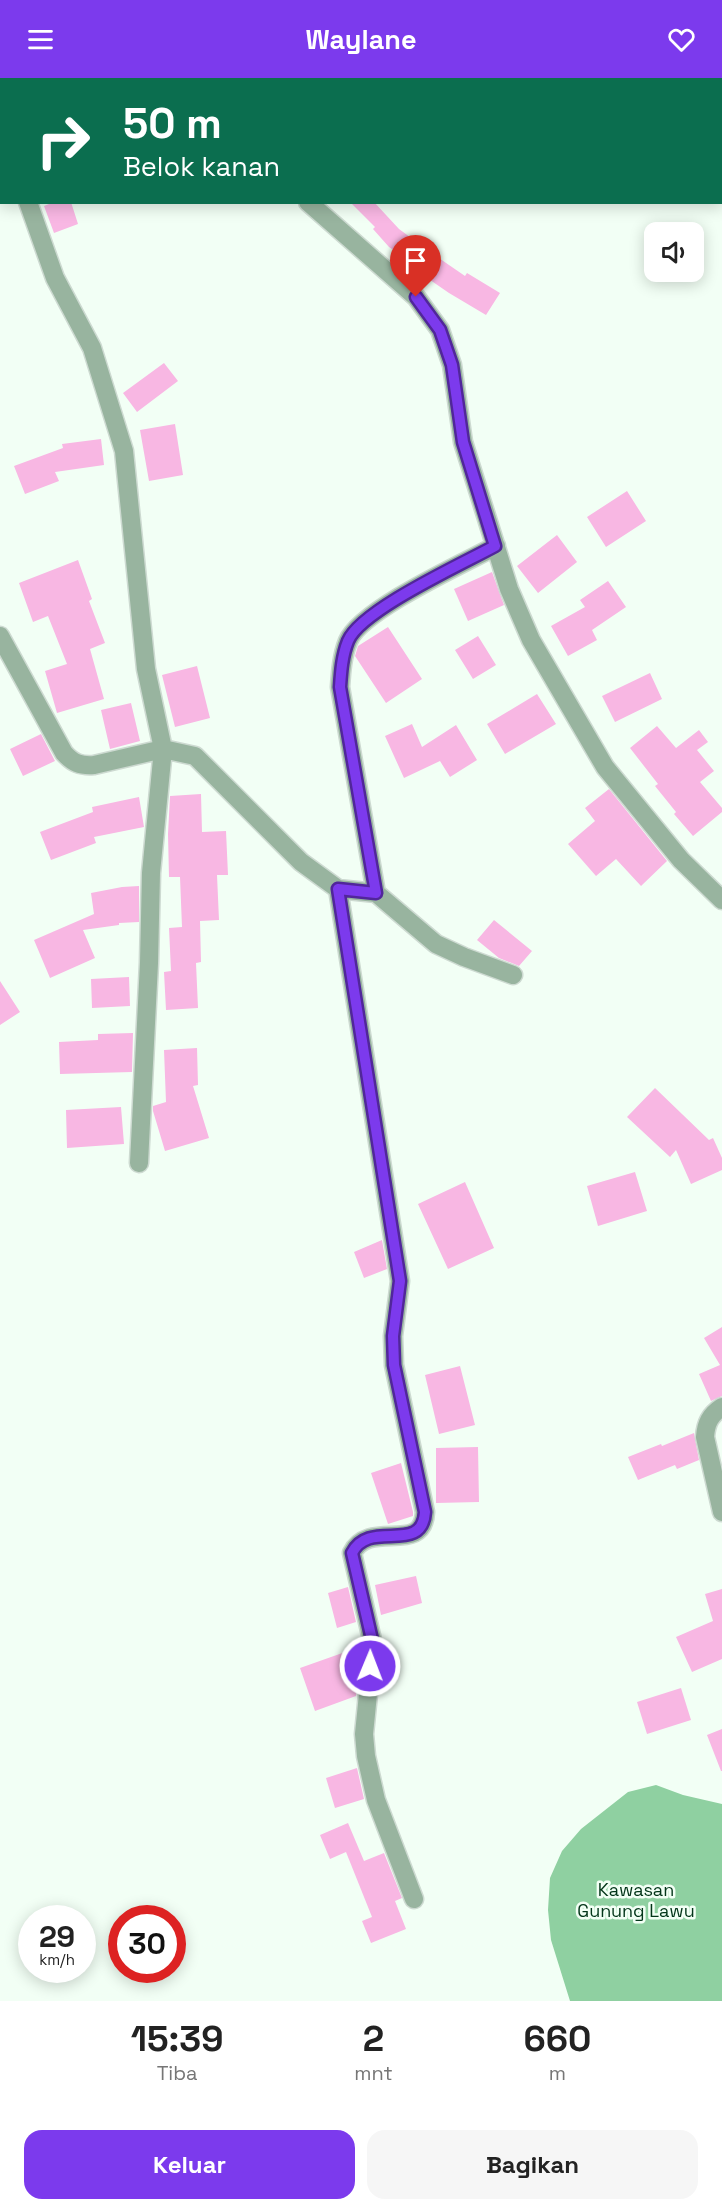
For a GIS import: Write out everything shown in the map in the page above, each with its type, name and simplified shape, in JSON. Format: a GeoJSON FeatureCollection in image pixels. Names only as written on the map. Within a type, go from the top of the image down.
{"type":"FeatureCollection","features":[{"type":"Feature","properties":{"kind":"street"},"geometry":{"type":"LineString","coordinates":[[29,204],[55,278],[92,348],[124,451],[146,669],[163,749],[151,873],[139,1163]]}},
{"type":"Feature","properties":{"kind":"street"},"geometry":{"type":"LineString","coordinates":[[310,204],[416,297],[440,330],[452,365],[463,442],[509,589],[531,640],[605,767],[681,860],[722,900]]}},
{"type":"Feature","properties":{"kind":"street"},"geometry":{"type":"LineString","coordinates":[[376,893],[340,687],[342,659],[348,639],[363,621],[385,606],[495,546]]}},
{"type":"Feature","properties":{"kind":"street"},"geometry":{"type":"LineString","coordinates":[[0,636],[64,753],[73,762],[82,766],[94,765],[163,749],[195,756],[301,862],[338,889],[376,893],[436,944],[513,975]]}},
{"type":"Feature","properties":{"kind":"street"},"geometry":{"type":"LineString","coordinates":[[338,889],[400,1281],[393,1336],[394,1365],[425,1512],[424,1522],[413,1534],[364,1539],[355,1546],[352,1553],[373,1644],[364,1734],[366,1756],[376,1800],[414,1899]]}},
{"type":"Feature","properties":{"kind":"street"},"geometry":{"type":"LineString","coordinates":[[722,1407],[712,1415],[706,1425],[705,1437],[722,1512]]}},
{"type":"Feature","properties":{"kind":"green space","name":"Kawasan Gunung Lawu"},"geometry":{"type":"Polygon","coordinates":[[[656,1785],[683,1795],[722,1804],[722,2001],[570,2001],[551,1940],[548,1910],[550,1878],[562,1851],[581,1829],[628,1792],[656,1785]]]}},
{"type":"Feature","properties":{"kind":"building"},"geometry":{"type":"Polygon","coordinates":[[[72,204],[78,224],[54,233],[44,206],[72,204]]]}},
{"type":"Feature","properties":{"kind":"building"},"geometry":{"type":"Polygon","coordinates":[[[352,204],[376,204],[399,229],[433,254],[465,276],[467,273],[500,293],[486,315],[420,273],[422,270],[389,247],[373,229],[375,227],[352,204]]]}},
{"type":"Feature","properties":{"kind":"building"},"geometry":{"type":"Polygon","coordinates":[[[164,363],[178,381],[137,412],[123,393],[164,363]]]}},
{"type":"Feature","properties":{"kind":"building"},"geometry":{"type":"Polygon","coordinates":[[[175,424],[183,475],[149,481],[140,430],[175,424]]]}},
{"type":"Feature","properties":{"kind":"building"},"geometry":{"type":"Polygon","coordinates":[[[101,439],[104,465],[55,472],[59,481],[25,494],[14,466],[63,448],[62,444],[101,439]]]}},
{"type":"Feature","properties":{"kind":"building"},"geometry":{"type":"Polygon","coordinates":[[[627,491],[646,521],[606,547],[587,517],[627,491]]]}},
{"type":"Feature","properties":{"kind":"building"},"geometry":{"type":"Polygon","coordinates":[[[557,535],[577,562],[538,593],[517,566],[557,535]]]}},
{"type":"Feature","properties":{"kind":"building"},"geometry":{"type":"Polygon","coordinates":[[[78,560],[92,599],[89,601],[105,643],[90,649],[104,699],[57,713],[45,671],[67,664],[48,616],[33,622],[19,583],[78,560]]]}},
{"type":"Feature","properties":{"kind":"building"},"geometry":{"type":"Polygon","coordinates":[[[492,572],[504,605],[468,621],[454,589],[492,572]]]}},
{"type":"Feature","properties":{"kind":"building"},"geometry":{"type":"Polygon","coordinates":[[[608,581],[626,607],[592,630],[597,640],[568,656],[551,626],[585,607],[580,600],[608,581]]]}},
{"type":"Feature","properties":{"kind":"building"},"geometry":{"type":"Polygon","coordinates":[[[388,627],[422,679],[386,703],[355,656],[358,646],[388,627]]]}},
{"type":"Feature","properties":{"kind":"building"},"geometry":{"type":"Polygon","coordinates":[[[478,636],[496,665],[473,679],[455,650],[478,636]]]}},
{"type":"Feature","properties":{"kind":"building"},"geometry":{"type":"Polygon","coordinates":[[[197,666],[210,718],[175,727],[162,675],[197,666]]]}},
{"type":"Feature","properties":{"kind":"building"},"geometry":{"type":"Polygon","coordinates":[[[650,673],[662,699],[615,722],[602,696],[650,673]]]}},
{"type":"Feature","properties":{"kind":"building"},"geometry":{"type":"Polygon","coordinates":[[[537,694],[556,724],[505,754],[487,724],[537,694]]]}},
{"type":"Feature","properties":{"kind":"building"},"geometry":{"type":"Polygon","coordinates":[[[131,703],[140,741],[110,749],[101,710],[131,703]]]}},
{"type":"Feature","properties":{"kind":"building"},"geometry":{"type":"Polygon","coordinates":[[[412,724],[422,747],[456,725],[477,760],[450,777],[440,761],[404,778],[385,736],[412,724]]]}},
{"type":"Feature","properties":{"kind":"building"},"geometry":{"type":"Polygon","coordinates":[[[657,726],[676,748],[699,730],[708,742],[697,750],[714,771],[700,782],[722,808],[722,812],[693,836],[674,814],[676,812],[655,786],[658,784],[630,748],[657,726]]]}},
{"type":"Feature","properties":{"kind":"building"},"geometry":{"type":"Polygon","coordinates":[[[41,734],[55,761],[23,776],[10,749],[41,734]]]}},
{"type":"Feature","properties":{"kind":"building"},"geometry":{"type":"Polygon","coordinates":[[[609,789],[667,861],[641,886],[616,859],[596,876],[568,844],[595,821],[585,808],[609,789]]]}},
{"type":"Feature","properties":{"kind":"building"},"geometry":{"type":"Polygon","coordinates":[[[201,794],[202,832],[226,831],[228,875],[217,875],[219,920],[200,921],[201,962],[196,963],[198,1008],[166,1010],[164,972],[171,971],[169,928],[182,927],[180,877],[169,877],[170,796],[201,794]]]}},
{"type":"Feature","properties":{"kind":"building"},"geometry":{"type":"Polygon","coordinates":[[[139,797],[144,827],[94,837],[96,843],[51,860],[40,832],[93,812],[92,807],[139,797]]]}},
{"type":"Feature","properties":{"kind":"building"},"geometry":{"type":"Polygon","coordinates":[[[139,886],[139,922],[119,923],[119,925],[83,930],[95,958],[50,978],[34,940],[94,914],[91,893],[139,886]]]}},
{"type":"Feature","properties":{"kind":"building"},"geometry":{"type":"Polygon","coordinates":[[[494,920],[532,951],[519,966],[499,958],[477,940],[494,920]]]}},
{"type":"Feature","properties":{"kind":"building"},"geometry":{"type":"Polygon","coordinates":[[[129,977],[130,1006],[92,1008],[91,979],[129,977]]]}},
{"type":"Feature","properties":{"kind":"building"},"geometry":{"type":"Polygon","coordinates":[[[0,981],[20,1012],[0,1025],[0,981]]]}},
{"type":"Feature","properties":{"kind":"building"},"geometry":{"type":"Polygon","coordinates":[[[133,1033],[132,1072],[60,1074],[59,1042],[98,1040],[98,1034],[133,1033]]]}},
{"type":"Feature","properties":{"kind":"building"},"geometry":{"type":"Polygon","coordinates":[[[197,1048],[198,1085],[193,1086],[209,1138],[165,1151],[153,1111],[153,1106],[166,1102],[164,1050],[197,1048]]]}},
{"type":"Feature","properties":{"kind":"building"},"geometry":{"type":"Polygon","coordinates":[[[655,1088],[709,1140],[713,1138],[722,1158],[722,1170],[691,1184],[676,1150],[670,1157],[627,1117],[655,1088]]]}},
{"type":"Feature","properties":{"kind":"building"},"geometry":{"type":"Polygon","coordinates":[[[121,1107],[124,1144],[67,1148],[66,1110],[121,1107]]]}},
{"type":"Feature","properties":{"kind":"building"},"geometry":{"type":"Polygon","coordinates":[[[635,1172],[647,1211],[598,1226],[587,1186],[635,1172]]]}},
{"type":"Feature","properties":{"kind":"building"},"geometry":{"type":"Polygon","coordinates":[[[465,1182],[494,1248],[448,1269],[418,1204],[465,1182]]]}},
{"type":"Feature","properties":{"kind":"building"},"geometry":{"type":"Polygon","coordinates":[[[382,1240],[387,1269],[364,1278],[354,1252],[382,1240]]]}},
{"type":"Feature","properties":{"kind":"building"},"geometry":{"type":"Polygon","coordinates":[[[722,1327],[722,1396],[711,1401],[699,1374],[720,1365],[704,1338],[722,1327]]]}},
{"type":"Feature","properties":{"kind":"building"},"geometry":{"type":"Polygon","coordinates":[[[460,1366],[475,1425],[439,1434],[425,1375],[460,1366]]]}},
{"type":"Feature","properties":{"kind":"building"},"geometry":{"type":"Polygon","coordinates":[[[694,1433],[699,1460],[677,1469],[675,1465],[638,1480],[628,1457],[694,1433]]]}},
{"type":"Feature","properties":{"kind":"building"},"geometry":{"type":"Polygon","coordinates":[[[478,1447],[479,1502],[436,1503],[436,1448],[478,1447]]]}},
{"type":"Feature","properties":{"kind":"building"},"geometry":{"type":"Polygon","coordinates":[[[401,1463],[413,1516],[388,1524],[371,1473],[401,1463]]]}},
{"type":"Feature","properties":{"kind":"building"},"geometry":{"type":"Polygon","coordinates":[[[416,1576],[422,1603],[381,1615],[375,1585],[416,1576]]]}},
{"type":"Feature","properties":{"kind":"building"},"geometry":{"type":"Polygon","coordinates":[[[348,1587],[356,1622],[337,1628],[328,1593],[348,1587]]]}},
{"type":"Feature","properties":{"kind":"building"},"geometry":{"type":"Polygon","coordinates":[[[722,1589],[722,1659],[692,1672],[676,1637],[713,1621],[705,1594],[722,1589]]]}},
{"type":"Feature","properties":{"kind":"building"},"geometry":{"type":"Polygon","coordinates":[[[348,1651],[358,1679],[356,1696],[315,1711],[300,1668],[348,1651]]]}},
{"type":"Feature","properties":{"kind":"building"},"geometry":{"type":"Polygon","coordinates":[[[681,1688],[691,1720],[647,1734],[637,1702],[681,1688]]]}},
{"type":"Feature","properties":{"kind":"building"},"geometry":{"type":"Polygon","coordinates":[[[722,1729],[722,1771],[721,1771],[707,1735],[722,1729]]]}},
{"type":"Feature","properties":{"kind":"building"},"geometry":{"type":"Polygon","coordinates":[[[357,1768],[364,1799],[335,1808],[326,1778],[357,1768]]]}},
{"type":"Feature","properties":{"kind":"building"},"geometry":{"type":"Polygon","coordinates":[[[348,1823],[364,1861],[384,1853],[402,1898],[395,1901],[406,1929],[371,1943],[362,1921],[372,1917],[346,1852],[330,1859],[320,1835],[348,1823]]]}},
{"type":"Feature","properties":{"kind":"route"},"geometry":{"type":"LineString","coordinates":[[370,1666],[373,1644],[352,1553],[355,1546],[364,1539],[375,1536],[413,1534],[424,1522],[425,1512],[394,1365],[393,1336],[400,1281],[338,889],[376,893],[340,687],[342,659],[348,639],[363,621],[385,606],[495,546],[463,442],[452,365],[440,330],[416,297]]}}]}
